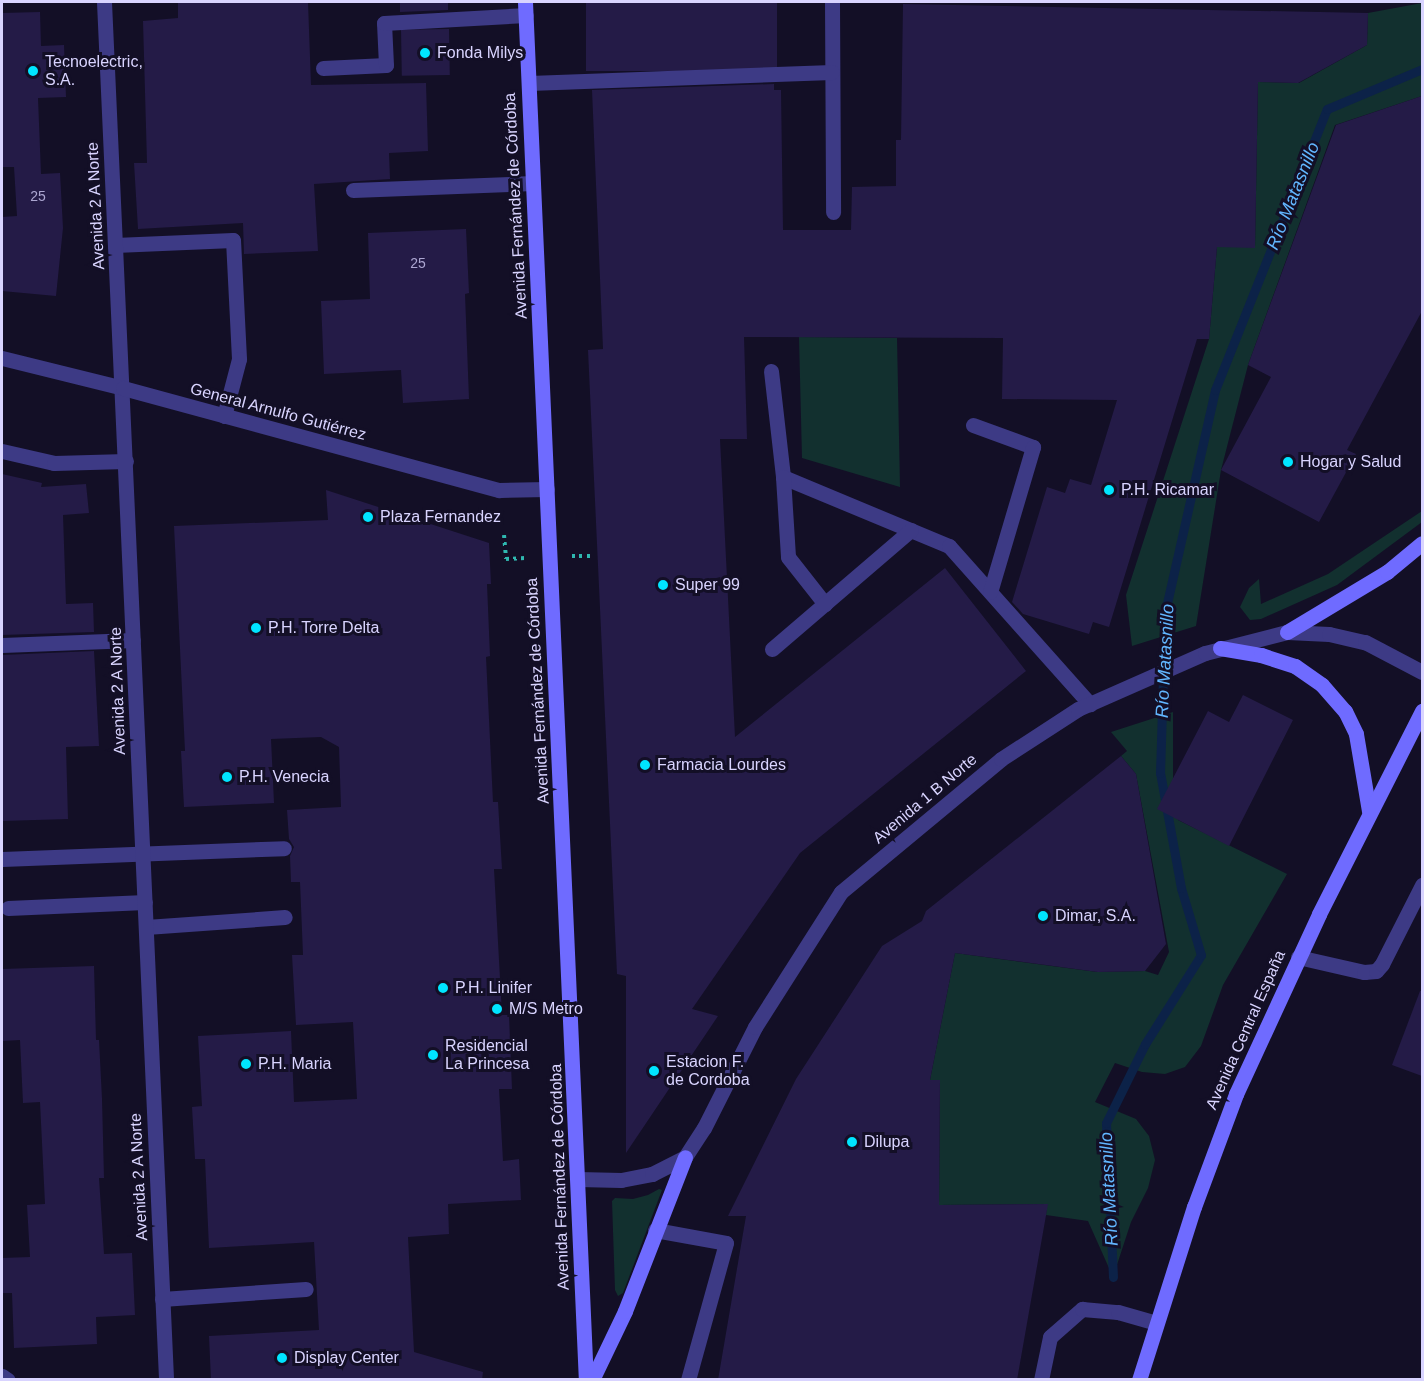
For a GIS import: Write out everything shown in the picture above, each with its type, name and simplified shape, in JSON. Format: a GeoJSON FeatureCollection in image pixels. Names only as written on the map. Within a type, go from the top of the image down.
{"type":"FeatureCollection","features":[{"type":"Feature","properties":{"kind":"main road","name":"Avenida Fernández de Córdoba"},"geometry":{"type":"LineString","coordinates":[[526,8],[586,1380]]}},
{"type":"Feature","properties":{"kind":"main road"},"geometry":{"type":"LineString","coordinates":[[1287,632],[1387,572],[1422,543]]}},
{"type":"Feature","properties":{"kind":"main road"},"geometry":{"type":"LineString","coordinates":[[1220,648],[1261,655],[1295,666],[1322,685],[1345,711],[1356,734],[1369,811]]}},
{"type":"Feature","properties":{"kind":"main road","name":"Avenida Central España"},"geometry":{"type":"LineString","coordinates":[[1139,1380],[1194,1207],[1236,1094],[1369,811],[1422,711]]}},
{"type":"Feature","properties":{"kind":"main road"},"geometry":{"type":"LineString","coordinates":[[592,1380],[625,1311],[685,1157]]}},
{"type":"Feature","properties":{"kind":"street","name":"Avenida 2 A Norte"},"geometry":{"type":"LineString","coordinates":[[104,2],[166,1380]]}},
{"type":"Feature","properties":{"kind":"street"},"geometry":{"type":"LineString","coordinates":[[832,2],[833,212]]}},
{"type":"Feature","properties":{"kind":"street"},"geometry":{"type":"LineString","coordinates":[[323,68],[386,65],[384,23],[526,8]]}},
{"type":"Feature","properties":{"kind":"street"},"geometry":{"type":"LineString","coordinates":[[529,83],[832,72]]}},
{"type":"Feature","properties":{"kind":"street"},"geometry":{"type":"LineString","coordinates":[[353,190],[533,183]]}},
{"type":"Feature","properties":{"kind":"street"},"geometry":{"type":"LineString","coordinates":[[116,245],[233,240],[239,359],[224,416]]}},
{"type":"Feature","properties":{"kind":"street","name":"General Arnulfo Gutiérrez"},"geometry":{"type":"LineString","coordinates":[[2,358],[123,388],[499,490],[547,489]]}},
{"type":"Feature","properties":{"kind":"street"},"geometry":{"type":"LineString","coordinates":[[771,371],[783,477],[788,557],[825,604]]}},
{"type":"Feature","properties":{"kind":"street"},"geometry":{"type":"LineString","coordinates":[[973,425],[1033,447],[990,592]]}},
{"type":"Feature","properties":{"kind":"street"},"geometry":{"type":"LineString","coordinates":[[2,451],[54,463],[126,460]]}},
{"type":"Feature","properties":{"kind":"street"},"geometry":{"type":"LineString","coordinates":[[783,477],[950,546],[1090,704]]}},
{"type":"Feature","properties":{"kind":"street"},"geometry":{"type":"LineString","coordinates":[[772,649],[911,530]]}},
{"type":"Feature","properties":{"kind":"street","name":"Avenida 1 B Norte"},"geometry":{"type":"LineString","coordinates":[[578,1179],[621,1180],[652,1174],[685,1157],[704,1128],[755,1027],[841,892],[1001,759],[1090,704],[1162,670],[1205,653],[1287,632],[1329,634],[1365,642],[1422,672]]}},
{"type":"Feature","properties":{"kind":"street"},"geometry":{"type":"LineString","coordinates":[[2,645],[134,640]]}},
{"type":"Feature","properties":{"kind":"street"},"geometry":{"type":"LineString","coordinates":[[2,859],[284,848]]}},
{"type":"Feature","properties":{"kind":"street"},"geometry":{"type":"LineString","coordinates":[[1299,957],[1364,972],[1376,971],[1382,964],[1422,885]]}},
{"type":"Feature","properties":{"kind":"street"},"geometry":{"type":"LineString","coordinates":[[8,908],[145,902]]}},
{"type":"Feature","properties":{"kind":"street"},"geometry":{"type":"LineString","coordinates":[[146,927],[285,917]]}},
{"type":"Feature","properties":{"kind":"street"},"geometry":{"type":"LineString","coordinates":[[656,1230],[726,1243],[688,1380]]}},
{"type":"Feature","properties":{"kind":"street"},"geometry":{"type":"LineString","coordinates":[[162,1299],[306,1289]]}},
{"type":"Feature","properties":{"kind":"street"},"geometry":{"type":"LineString","coordinates":[[1041,1380],[1050,1337],[1082,1309],[1118,1312],[1156,1323]]}},
{"type":"Feature","properties":{"kind":"street"},"geometry":{"type":"LineString","coordinates":[[2,1376],[8,1380]]}},
{"type":"Feature","properties":{"kind":"green space"},"geometry":{"type":"Polygon","coordinates":[[[1422,3],[1422,96],[1335,125],[1248,365],[1221,470],[1196,626],[1132,646],[1126,595],[1209,339],[1217,247],[1255,247],[1258,82],[1299,83],[1367,45],[1368,13],[1422,3]]]}},
{"type":"Feature","properties":{"kind":"green space"},"geometry":{"type":"Polygon","coordinates":[[[799,337],[897,338],[900,487],[802,458],[799,337]]]}},
{"type":"Feature","properties":{"kind":"green space"},"geometry":{"type":"Polygon","coordinates":[[[1422,511],[1422,522],[1337,585],[1261,619],[1250,620],[1240,607],[1249,588],[1259,579],[1261,604],[1328,574],[1422,511]]]}},
{"type":"Feature","properties":{"kind":"green space"},"geometry":{"type":"Polygon","coordinates":[[[1173,712],[1173,780],[1178,820],[1287,874],[1223,985],[1201,1046],[1185,1067],[1165,1074],[1142,1072],[1115,1063],[1095,1102],[1136,1119],[1149,1136],[1155,1160],[1148,1188],[1131,1222],[1113,1277],[1088,1221],[1046,1215],[1047,1204],[939,1205],[940,1080],[930,1080],[955,953],[1097,972],[1145,971],[1158,975],[1169,952],[1136,774],[1121,756],[1127,751],[1111,732],[1173,712]]]}},
{"type":"Feature","properties":{"kind":"green space"},"geometry":{"type":"Polygon","coordinates":[[[659,1189],[662,1190],[623,1293],[618,1296],[615,1290],[612,1201],[615,1198],[633,1199],[659,1189]]]}},
{"type":"Feature","properties":{"kind":"building"},"geometry":{"type":"Polygon","coordinates":[[[178,2],[308,2],[311,85],[426,83],[428,151],[389,153],[390,179],[314,184],[318,251],[244,254],[243,223],[138,229],[134,163],[147,163],[143,21],[178,18],[178,2]]]}},
{"type":"Feature","properties":{"kind":"building"},"geometry":{"type":"Polygon","coordinates":[[[400,2],[448,2],[448,10],[400,12],[400,2]]]}},
{"type":"Feature","properties":{"kind":"building"},"geometry":{"type":"Polygon","coordinates":[[[586,2],[777,2],[777,71],[586,71],[586,2]]]}},
{"type":"Feature","properties":{"kind":"building"},"geometry":{"type":"Polygon","coordinates":[[[903,4],[1368,13],[1367,45],[1298,83],[1258,82],[1255,248],[1217,247],[1209,339],[1197,339],[1109,627],[1093,622],[1089,634],[1023,614],[1012,602],[1047,487],[1065,493],[1070,479],[1091,485],[1117,400],[1002,399],[1003,338],[744,337],[747,439],[720,439],[735,737],[945,568],[1026,671],[800,853],[692,1009],[718,1016],[626,1153],[626,976],[617,974],[588,350],[603,349],[592,90],[774,84],[774,90],[781,90],[783,230],[851,230],[852,187],[896,186],[896,140],[901,140],[903,4]]]}},
{"type":"Feature","properties":{"kind":"building"},"geometry":{"type":"Polygon","coordinates":[[[40,12],[41,46],[64,45],[66,97],[38,98],[41,174],[60,173],[63,228],[56,296],[2,291],[2,217],[17,216],[14,167],[2,167],[2,13],[40,12]]]}},
{"type":"Feature","properties":{"kind":"building","name":"Fonda Milys"},"geometry":{"type":"Polygon","coordinates":[[[449,29],[450,75],[402,76],[401,30],[449,29]]]}},
{"type":"Feature","properties":{"kind":"building"},"geometry":{"type":"Polygon","coordinates":[[[1422,96],[1422,311],[1347,450],[1356,454],[1319,522],[1221,470],[1271,377],[1248,365],[1336,125],[1422,96]]]}},
{"type":"Feature","properties":{"kind":"building"},"geometry":{"type":"Polygon","coordinates":[[[466,229],[469,293],[465,294],[469,399],[403,403],[401,370],[324,374],[321,301],[370,299],[368,233],[466,229]]]}},
{"type":"Feature","properties":{"kind":"building"},"geometry":{"type":"Polygon","coordinates":[[[2,474],[42,483],[41,487],[86,484],[89,513],[63,515],[66,604],[93,603],[94,632],[2,635],[2,474]]]}},
{"type":"Feature","properties":{"kind":"building"},"geometry":{"type":"Polygon","coordinates":[[[326,490],[489,543],[491,584],[487,584],[490,656],[486,657],[493,802],[498,802],[502,869],[494,869],[502,1015],[509,1015],[512,1089],[499,1089],[503,1161],[519,1159],[521,1200],[448,1204],[449,1234],[408,1237],[414,1352],[483,1372],[482,1380],[211,1380],[209,1336],[319,1330],[314,1242],[209,1248],[205,1159],[195,1159],[192,1107],[202,1106],[198,1036],[291,1031],[294,1102],[357,1099],[353,1022],[296,1025],[292,955],[303,955],[300,882],[291,882],[290,856],[294,847],[289,839],[287,810],[341,807],[339,747],[321,737],[271,739],[274,803],[184,807],[181,751],[185,751],[174,526],[328,520],[326,490]]]}},
{"type":"Feature","properties":{"kind":"building"},"geometry":{"type":"Polygon","coordinates":[[[94,651],[99,746],[66,747],[68,819],[2,821],[2,655],[94,651]]]}},
{"type":"Feature","properties":{"kind":"building"},"geometry":{"type":"Polygon","coordinates":[[[1243,695],[1293,720],[1229,846],[1157,809],[1208,711],[1229,722],[1243,695]]]}},
{"type":"Feature","properties":{"kind":"building"},"geometry":{"type":"Polygon","coordinates":[[[1121,756],[1136,774],[1166,944],[1145,971],[1098,972],[955,953],[930,1080],[940,1080],[939,1205],[1048,1204],[1017,1380],[718,1380],[746,1216],[728,1216],[796,1079],[882,946],[922,921],[926,911],[1121,756]]]}},
{"type":"Feature","properties":{"kind":"building"},"geometry":{"type":"Polygon","coordinates":[[[94,966],[96,1040],[99,1040],[102,1099],[104,1178],[99,1178],[104,1254],[132,1253],[135,1315],[96,1317],[97,1344],[14,1348],[12,1293],[2,1293],[2,1258],[30,1257],[27,1205],[45,1204],[40,1102],[23,1103],[20,1040],[2,1041],[2,969],[94,966]]]}},
{"type":"Feature","properties":{"kind":"building"},"geometry":{"type":"Polygon","coordinates":[[[1420,991],[1422,991],[1422,1076],[1392,1065],[1420,991]]]}},
{"type":"Feature","properties":{"kind":"waterway","name":"Río Matasnillo"},"geometry":{"type":"LineString","coordinates":[[1113,1277],[1106,1123],[1145,1044],[1201,955],[1181,888],[1160,773],[1165,612],[1215,390],[1327,109],[1422,69]]}},
{"type":"Feature","properties":{"kind":"place","name":"Fonda Milys"},"geometry":{"type":"Point","coordinates":[425,53]}},
{"type":"Feature","properties":{"kind":"place","name":"Tecnoelectric, S.A."},"geometry":{"type":"Point","coordinates":[33,71]}},
{"type":"Feature","properties":{"kind":"place","name":"Hogar y Salud"},"geometry":{"type":"Point","coordinates":[1288,462]}},
{"type":"Feature","properties":{"kind":"place","name":"P.H. Ricamar"},"geometry":{"type":"Point","coordinates":[1109,490]}},
{"type":"Feature","properties":{"kind":"place","name":"Plaza Fernandez"},"geometry":{"type":"Point","coordinates":[368,517]}},
{"type":"Feature","properties":{"kind":"place","name":"Super 99"},"geometry":{"type":"Point","coordinates":[663,585]}},
{"type":"Feature","properties":{"kind":"place","name":"P.H. Torre Delta"},"geometry":{"type":"Point","coordinates":[256,628]}},
{"type":"Feature","properties":{"kind":"place","name":"Farmacia Lourdes"},"geometry":{"type":"Point","coordinates":[645,765]}},
{"type":"Feature","properties":{"kind":"place","name":"P.H. Venecia"},"geometry":{"type":"Point","coordinates":[227,777]}},
{"type":"Feature","properties":{"kind":"place","name":"Dimar, S.A."},"geometry":{"type":"Point","coordinates":[1043,916]}},
{"type":"Feature","properties":{"kind":"place","name":"P.H. Linifer"},"geometry":{"type":"Point","coordinates":[443,988]}},
{"type":"Feature","properties":{"kind":"place","name":"M/S Metro"},"geometry":{"type":"Point","coordinates":[497,1009]}},
{"type":"Feature","properties":{"kind":"place","name":"Residencial La Princesa"},"geometry":{"type":"Point","coordinates":[433,1055]}},
{"type":"Feature","properties":{"kind":"place","name":"P.H. Maria"},"geometry":{"type":"Point","coordinates":[246,1064]}},
{"type":"Feature","properties":{"kind":"place","name":"Estacion F. de Cordoba"},"geometry":{"type":"Point","coordinates":[654,1071]}},
{"type":"Feature","properties":{"kind":"place","name":"Dilupa"},"geometry":{"type":"Point","coordinates":[852,1142]}},
{"type":"Feature","properties":{"kind":"place","name":"Display Center"},"geometry":{"type":"Point","coordinates":[282,1358]}}]}
